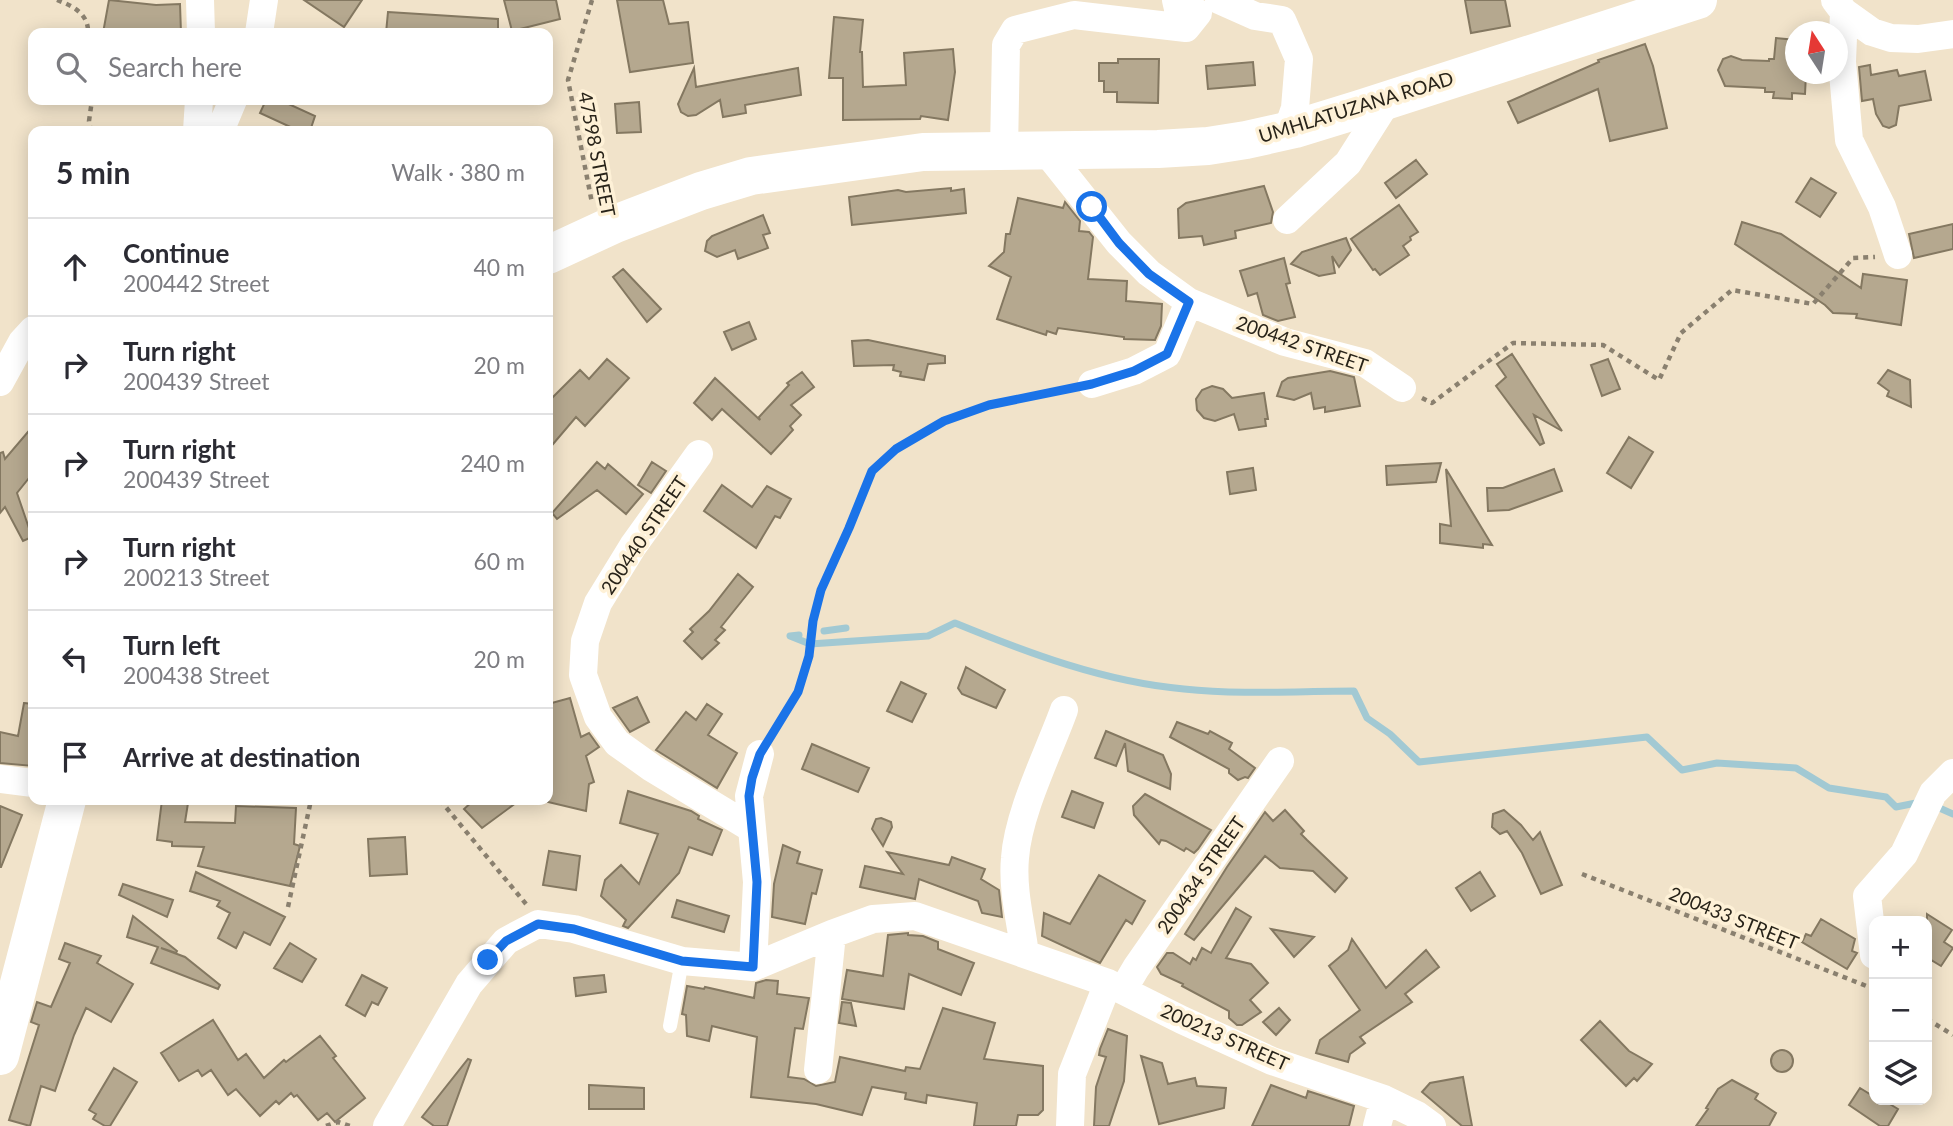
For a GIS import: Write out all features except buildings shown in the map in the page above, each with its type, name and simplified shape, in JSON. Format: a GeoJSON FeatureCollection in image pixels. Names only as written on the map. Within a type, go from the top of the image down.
{"type":"FeatureCollection","features":[{"type":"Feature","properties":{"kind":"street"},"geometry":{"type":"LineString","coordinates":[[200,0],[201,28]]}},
{"type":"Feature","properties":{"kind":"street"},"geometry":{"type":"LineString","coordinates":[[260,28],[264,0]]}},
{"type":"Feature","properties":{"kind":"street"},"geometry":{"type":"LineString","coordinates":[[1004,150],[1006,46],[1015,30],[1074,15],[1186,28],[1198,13],[1179,13],[1176,0]]}},
{"type":"Feature","properties":{"kind":"street"},"geometry":{"type":"LineString","coordinates":[[1219,0],[1255,16],[1282,20],[1298,59],[1295,108],[1286,131]]}},
{"type":"Feature","properties":{"kind":"street","name":"UMHLATUZANA ROAD"},"geometry":{"type":"LineString","coordinates":[[553,253],[597,232],[701,191],[751,176],[923,152],[1158,149],[1208,146],[1286,131],[1687,2]]}},
{"type":"Feature","properties":{"kind":"street"},"geometry":{"type":"LineString","coordinates":[[1840,6],[1872,33],[1891,38],[1918,39],[1953,34]]}},
{"type":"Feature","properties":{"kind":"street"},"geometry":{"type":"LineString","coordinates":[[1840,6],[1849,140],[1882,207],[1898,255]]}},
{"type":"Feature","properties":{"kind":"street"},"geometry":{"type":"LineString","coordinates":[[1287,220],[1348,163],[1388,100]]}},
{"type":"Feature","properties":{"kind":"street"},"geometry":{"type":"LineString","coordinates":[[197,126],[198,105]]}},
{"type":"Feature","properties":{"kind":"street"},"geometry":{"type":"LineString","coordinates":[[222,126],[231,105]]}},
{"type":"Feature","properties":{"kind":"street","name":"200442 STREET"},"geometry":{"type":"LineString","coordinates":[[1045,150],[1119,243],[1149,274],[1189,302],[1285,342],[1365,363],[1402,388]]}},
{"type":"Feature","properties":{"kind":"street"},"geometry":{"type":"LineString","coordinates":[[1092,384],[1134,371],[1167,354],[1189,302]]}},
{"type":"Feature","properties":{"kind":"street"},"geometry":{"type":"LineString","coordinates":[[0,382],[19,342]]}},
{"type":"Feature","properties":{"kind":"street","name":"200440 STREET"},"geometry":{"type":"LineString","coordinates":[[699,454],[620,565],[598,603],[585,641],[583,675],[598,717],[617,743],[652,768],[751,828]]}},
{"type":"Feature","properties":{"kind":"street"},"geometry":{"type":"LineString","coordinates":[[1025,954],[1015,882],[1014,860],[1018,832],[1065,710]]}},
{"type":"Feature","properties":{"kind":"street"},"geometry":{"type":"LineString","coordinates":[[753,967],[757,882],[749,796],[760,754]]}},
{"type":"Feature","properties":{"kind":"street","name":"200434 STREET"},"geometry":{"type":"LineString","coordinates":[[1116,987],[1136,968],[1280,761]]}},
{"type":"Feature","properties":{"kind":"street"},"geometry":{"type":"LineString","coordinates":[[1869,916],[1867,897],[1904,854],[1933,793],[1953,773]]}},
{"type":"Feature","properties":{"kind":"street"},"geometry":{"type":"LineString","coordinates":[[0,779],[28,782]]}},
{"type":"Feature","properties":{"kind":"street"},"geometry":{"type":"LineString","coordinates":[[0,1056],[7,1009],[67,805]]}},
{"type":"Feature","properties":{"kind":"street","name":"200213 STREET"},"geometry":{"type":"LineString","coordinates":[[538,924],[574,929],[682,961],[753,967],[873,919],[915,916],[1116,987],[1272,1061],[1384,1099],[1417,1115],[1432,1126]]}},
{"type":"Feature","properties":{"kind":"street"},"geometry":{"type":"LineString","coordinates":[[387,1126],[468,984],[506,941],[538,924]]}},
{"type":"Feature","properties":{"kind":"street"},"geometry":{"type":"LineString","coordinates":[[818,1070],[832,934]]}},
{"type":"Feature","properties":{"kind":"street"},"geometry":{"type":"LineString","coordinates":[[1070,1126],[1072,1074],[1116,987]]}},
{"type":"Feature","properties":{"kind":"street"},"geometry":{"type":"LineString","coordinates":[[1377,1126],[1384,1099]]}},
{"type":"Feature","properties":{"kind":"lane"},"geometry":{"type":"LineString","coordinates":[[670,1026],[682,961]]}},
{"type":"Feature","properties":{"kind":"path"},"geometry":{"type":"LineString","coordinates":[[57,0],[71,5],[85,16],[89,28]]}},
{"type":"Feature","properties":{"kind":"path","name":"47598 STREET"},"geometry":{"type":"LineString","coordinates":[[592,0],[568,80],[597,232]]}},
{"type":"Feature","properties":{"kind":"path"},"geometry":{"type":"LineString","coordinates":[[90,126],[91,105]]}},
{"type":"Feature","properties":{"kind":"path"},"geometry":{"type":"LineString","coordinates":[[1402,388],[1432,403],[1513,343],[1603,345],[1659,380],[1681,332],[1732,290],[1813,304],[1853,258],[1898,255]]}},
{"type":"Feature","properties":{"kind":"path"},"geometry":{"type":"LineString","coordinates":[[760,754],[798,692],[809,656],[813,621],[821,590],[872,471],[896,449],[944,421],[989,405],[1092,384]]}},
{"type":"Feature","properties":{"kind":"path"},"geometry":{"type":"LineString","coordinates":[[288,907],[310,805]]}},
{"type":"Feature","properties":{"kind":"path"},"geometry":{"type":"LineString","coordinates":[[444,805],[525,903],[536,912],[538,924]]}},
{"type":"Feature","properties":{"kind":"path","name":"200433 STREET"},"geometry":{"type":"LineString","coordinates":[[1582,874],[1869,987]]}},
{"type":"Feature","properties":{"kind":"path"},"geometry":{"type":"LineString","coordinates":[[1932,1022],[1953,1035]]}},
{"type":"Feature","properties":{"kind":"path"},"geometry":{"type":"LineString","coordinates":[[326,1126],[338,1122],[350,1126]]}},
{"type":"Feature","properties":{"kind":"waterway"},"geometry":{"type":"LineString","coordinates":[[799,635],[790,636],[810,644],[928,636],[955,623],[1067,665],[1154,685],[1226,692],[1354,691],[1367,718],[1390,734],[1419,762],[1647,737],[1682,770],[1717,763],[1796,768],[1829,788],[1886,797],[1896,807],[1916,803]]}},
{"type":"Feature","properties":{"kind":"waterway"},"geometry":{"type":"LineString","coordinates":[[824,631],[846,628]]}},
{"type":"Feature","properties":{"kind":"waterway"},"geometry":{"type":"LineString","coordinates":[[1935,806],[1953,814]]}},
{"type":"Feature","properties":{"kind":"route"},"geometry":{"type":"LineString","coordinates":[[488,960],[506,941],[538,924],[574,929],[682,961],[753,967],[757,882],[749,796],[752,778],[760,754],[798,692],[809,656],[813,621],[821,590],[872,471],[896,449],[944,421],[989,405],[1092,384],[1134,371],[1167,354],[1189,302],[1149,274],[1119,243],[1092,207]]}}]}
